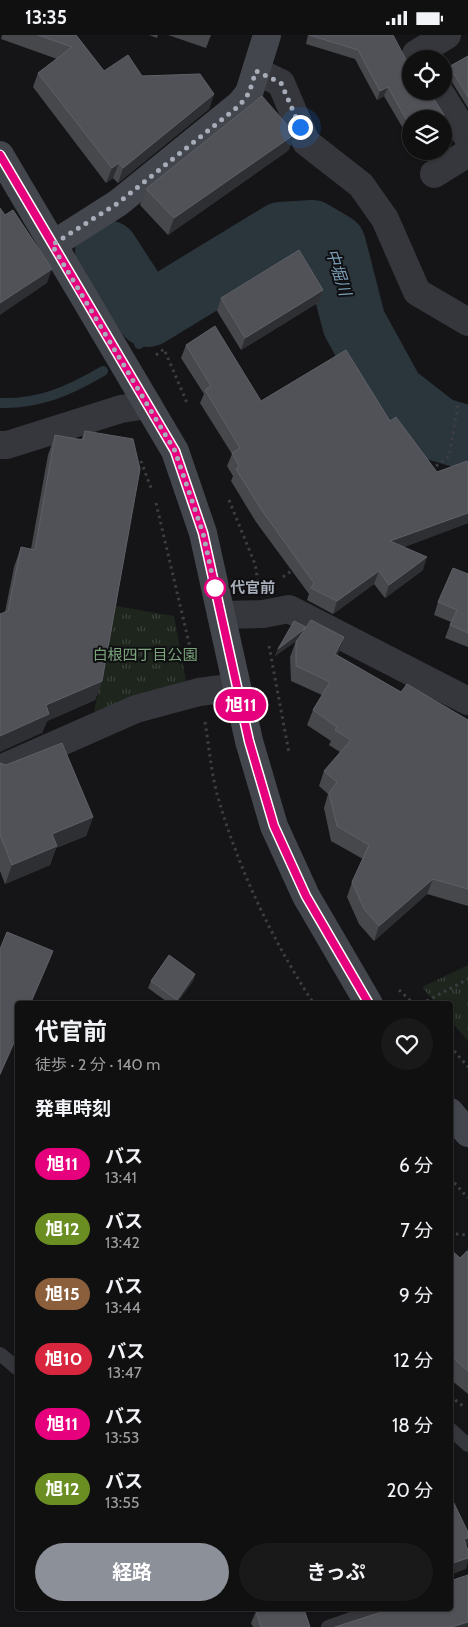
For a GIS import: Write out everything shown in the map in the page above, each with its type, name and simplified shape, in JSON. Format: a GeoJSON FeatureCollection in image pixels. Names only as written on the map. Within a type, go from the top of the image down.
{"type":"FeatureCollection","features":[{"type":"Feature","properties":{"kind":"street"},"geometry":{"type":"LineString","coordinates":[[63,237],[118,203],[240,105],[249,93],[267,35]]}},
{"type":"Feature","properties":{"kind":"street"},"geometry":{"type":"LineString","coordinates":[[423,50],[447,35]]}},
{"type":"Feature","properties":{"kind":"street"},"geometry":{"type":"LineString","coordinates":[[256,71],[281,83],[306,141],[361,185],[385,219],[417,292],[468,322]]}},
{"type":"Feature","properties":{"kind":"street"},"geometry":{"type":"LineString","coordinates":[[445,100],[468,138]]}},
{"type":"Feature","properties":{"kind":"street"},"geometry":{"type":"LineString","coordinates":[[434,174],[468,153]]}},
{"type":"Feature","properties":{"kind":"street"},"geometry":{"type":"LineString","coordinates":[[0,155],[63,237],[131,375],[175,451],[203,533],[249,741],[274,826],[306,896],[367,1001]]}},
{"type":"Feature","properties":{"kind":"street"},"geometry":{"type":"LineString","coordinates":[[0,445],[7,445],[121,409],[148,405]]}},
{"type":"Feature","properties":{"kind":"street"},"geometry":{"type":"LineString","coordinates":[[220,615],[261,603],[289,609],[468,701]]}},
{"type":"Feature","properties":{"kind":"street"},"geometry":{"type":"LineString","coordinates":[[0,769],[136,709],[199,692],[237,687]]}},
{"type":"Feature","properties":{"kind":"street"},"geometry":{"type":"LineString","coordinates":[[453,1116],[468,1133]]}},
{"type":"Feature","properties":{"kind":"lane"},"geometry":{"type":"LineString","coordinates":[[0,1354],[15,1366]]}},
{"type":"Feature","properties":{"kind":"lane"},"geometry":{"type":"LineString","coordinates":[[453,1432],[468,1445]]}},
{"type":"Feature","properties":{"kind":"lane"},"geometry":{"type":"LineString","coordinates":[[328,1627],[373,1611]]}},
{"type":"Feature","properties":{"kind":"path"},"geometry":{"type":"LineString","coordinates":[[131,375],[164,349],[190,411]]}},
{"type":"Feature","properties":{"kind":"path"},"geometry":{"type":"LineString","coordinates":[[426,473],[449,456],[458,405]]}},
{"type":"Feature","properties":{"kind":"path"},"geometry":{"type":"LineString","coordinates":[[227,496],[255,564],[291,762]]}},
{"type":"Feature","properties":{"kind":"path"},"geometry":{"type":"LineString","coordinates":[[261,603],[299,565]]}},
{"type":"Feature","properties":{"kind":"path"},"geometry":{"type":"LineString","coordinates":[[427,1001],[468,979]]}},
{"type":"Feature","properties":{"kind":"path"},"geometry":{"type":"LineString","coordinates":[[398,989],[409,1001]]}},
{"type":"Feature","properties":{"kind":"path"},"geometry":{"type":"LineString","coordinates":[[453,1050],[468,1067]]}},
{"type":"Feature","properties":{"kind":"path"},"geometry":{"type":"LineString","coordinates":[[453,1181],[468,1198]]}},
{"type":"Feature","properties":{"kind":"path"},"geometry":{"type":"LineString","coordinates":[[453,1233],[457,1235],[468,1235]]}},
{"type":"Feature","properties":{"kind":"path"},"geometry":{"type":"LineString","coordinates":[[453,1398],[468,1410]]}},
{"type":"Feature","properties":{"kind":"green space","name":"白根四丁目公園"},"geometry":{"type":"Polygon","coordinates":[[[116,606],[174,616],[186,681],[94,712],[116,606]]]}},
{"type":"Feature","properties":{"kind":"green space"},"geometry":{"type":"Polygon","coordinates":[[[468,965],[468,1041],[453,1024],[453,1001],[434,1001],[422,987],[468,965]]]}},
{"type":"Feature","properties":{"kind":"building"},"geometry":{"type":"Polygon","coordinates":[[[38,35],[76,35],[104,71],[128,55],[142,76],[200,74],[214,94],[123,168],[119,163],[112,168],[38,73],[72,47],[38,35]]]}},
{"type":"Feature","properties":{"kind":"building"},"geometry":{"type":"Polygon","coordinates":[[[309,35],[393,35],[402,52],[402,100],[435,100],[441,110],[402,110],[402,112],[388,87],[380,91],[358,50],[309,35]]]}},
{"type":"Feature","properties":{"kind":"building"},"geometry":{"type":"Polygon","coordinates":[[[468,56],[468,97],[452,73],[452,65],[468,56]]]}},
{"type":"Feature","properties":{"kind":"building"},"geometry":{"type":"Polygon","coordinates":[[[262,96],[295,134],[174,218],[146,189],[262,96]]]}},
{"type":"Feature","properties":{"kind":"building"},"geometry":{"type":"Polygon","coordinates":[[[0,208],[5,215],[13,210],[52,269],[0,303],[0,208]]]}},
{"type":"Feature","properties":{"kind":"building"},"geometry":{"type":"Polygon","coordinates":[[[299,250],[323,290],[245,338],[221,298],[299,250]]]}},
{"type":"Feature","properties":{"kind":"building"},"geometry":{"type":"Polygon","coordinates":[[[215,326],[261,401],[346,350],[390,421],[396,417],[437,472],[467,461],[468,513],[390,541],[427,557],[389,585],[379,571],[337,601],[311,588],[314,583],[261,509],[236,469],[239,466],[232,453],[240,448],[205,390],[211,386],[186,345],[215,326]]]}},
{"type":"Feature","properties":{"kind":"building"},"geometry":{"type":"Polygon","coordinates":[[[85,431],[133,439],[140,469],[102,681],[46,705],[49,714],[0,736],[0,614],[8,611],[21,547],[35,550],[55,435],[83,440],[85,431]]]}},
{"type":"Feature","properties":{"kind":"building"},"geometry":{"type":"Polygon","coordinates":[[[453,568],[468,574],[468,633],[450,625],[457,610],[438,602],[453,568]]]}},
{"type":"Feature","properties":{"kind":"building"},"geometry":{"type":"Polygon","coordinates":[[[311,620],[344,637],[335,654],[401,692],[407,684],[468,720],[468,889],[433,879],[379,926],[364,909],[352,882],[369,845],[337,826],[329,793],[337,782],[324,771],[351,740],[335,730],[337,727],[313,710],[330,682],[296,666],[296,642],[311,620]]]}},
{"type":"Feature","properties":{"kind":"building"},"geometry":{"type":"Polygon","coordinates":[[[294,621],[306,627],[278,649],[294,621]]]}},
{"type":"Feature","properties":{"kind":"building"},"geometry":{"type":"Polygon","coordinates":[[[62,743],[93,817],[52,834],[57,846],[12,865],[0,835],[0,763],[6,765],[62,743]]]}},
{"type":"Feature","properties":{"kind":"building"},"geometry":{"type":"Polygon","coordinates":[[[7,932],[53,951],[31,1001],[15,1001],[15,1040],[0,1074],[0,949],[7,932]]]}},
{"type":"Feature","properties":{"kind":"building"},"geometry":{"type":"Polygon","coordinates":[[[169,955],[195,974],[177,1000],[151,981],[169,955]]]}},
{"type":"Feature","properties":{"kind":"building"},"geometry":{"type":"Polygon","coordinates":[[[468,1251],[468,1371],[453,1358],[453,1252],[460,1258],[468,1251]]]}},
{"type":"Feature","properties":{"kind":"building"},"geometry":{"type":"Polygon","coordinates":[[[453,1501],[468,1532],[468,1538],[464,1539],[468,1558],[453,1563],[453,1501]]]}},
{"type":"Feature","properties":{"kind":"building"},"geometry":{"type":"Polygon","coordinates":[[[468,1575],[468,1622],[452,1627],[335,1627],[385,1611],[453,1611],[453,1580],[468,1575]]]}},
{"type":"Feature","properties":{"kind":"building"},"geometry":{"type":"Polygon","coordinates":[[[256,1611],[305,1611],[310,1627],[261,1627],[256,1611]]]}},
{"type":"Feature","properties":{"kind":"waterway","name":"中堀川"},"geometry":{"type":"LineString","coordinates":[[107,252],[148,315],[281,234],[312,232],[334,245],[354,323],[393,394],[438,429],[468,438]]}},
{"type":"Feature","properties":{"kind":"waterway"},"geometry":{"type":"LineString","coordinates":[[139,344],[150,336],[148,315]]}},
{"type":"Feature","properties":{"kind":"waterway"},"geometry":{"type":"LineString","coordinates":[[0,403],[15,403],[54,395],[78,385],[103,371]]}},
{"type":"Feature","properties":{"kind":"bus line","name":"旭11"},"geometry":{"type":"LineString","coordinates":[[0,155],[175,451],[203,533],[249,741],[274,826],[306,896],[367,1001]]}},
{"type":"Feature","properties":{"kind":"place","name":"代官前"},"geometry":{"type":"Point","coordinates":[215,588]}},
{"type":"Feature","properties":{"kind":"route"},"geometry":{"type":"LineString","coordinates":[[215,588],[203,533],[175,451],[52,245],[118,203],[240,105],[249,93],[256,71],[281,83],[300,127]]}}]}
